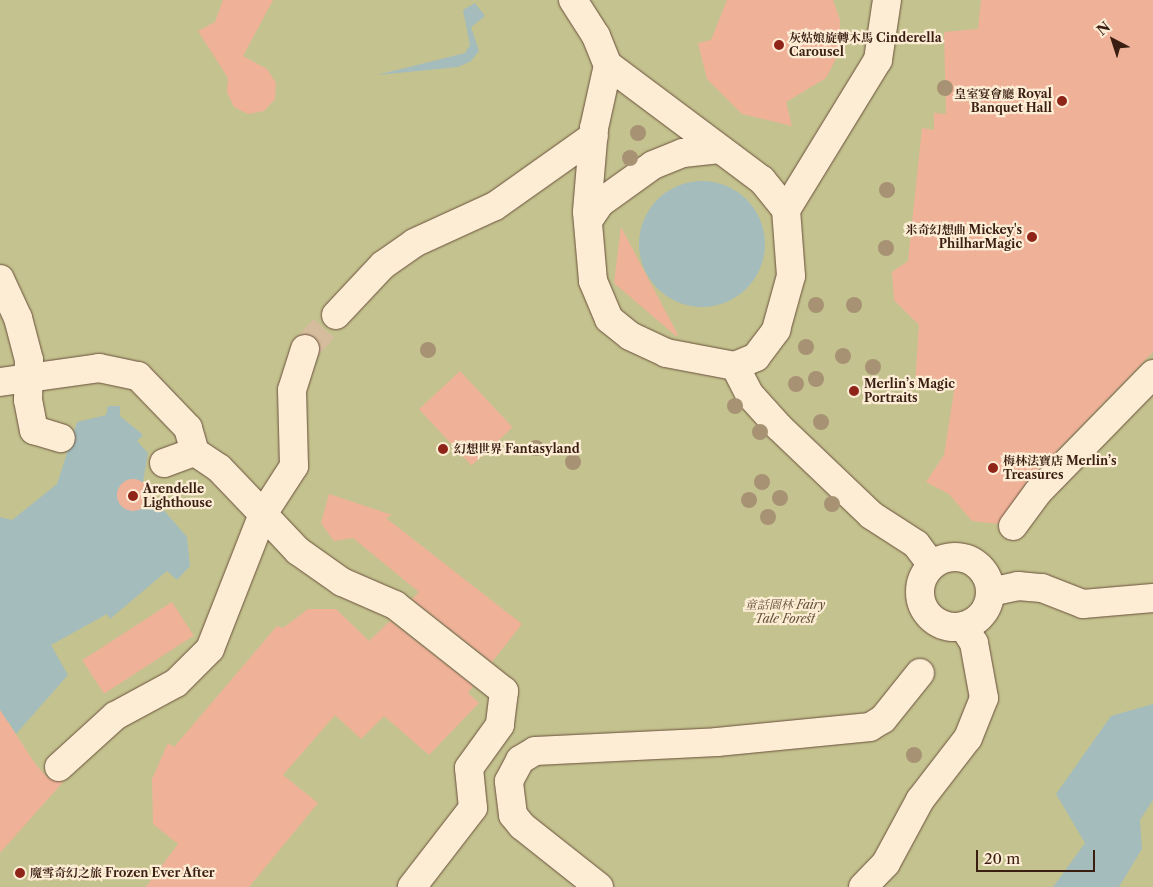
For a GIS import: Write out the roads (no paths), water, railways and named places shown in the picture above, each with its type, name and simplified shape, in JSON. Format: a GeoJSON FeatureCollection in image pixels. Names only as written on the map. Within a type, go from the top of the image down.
{"type":"FeatureCollection","features":[{"type":"Feature","properties":{"kind":"street"},"geometry":{"type":"LineString","coordinates":[[572,0],[596,36],[608,65],[762,180],[786,210],[791,276],[776,330],[756,357],[735,366],[666,353],[630,336],[609,319],[593,281],[588,221],[594,136],[608,65]]}},
{"type":"Feature","properties":{"kind":"street"},"geometry":{"type":"LineString","coordinates":[[786,210],[878,60],[887,0]]}},
{"type":"Feature","properties":{"kind":"street"},"geometry":{"type":"LineString","coordinates":[[336,315],[383,265],[406,249],[495,206],[594,136]]}},
{"type":"Feature","properties":{"kind":"street"},"geometry":{"type":"LineString","coordinates":[[588,221],[600,203],[653,166],[683,153],[720,149]]}},
{"type":"Feature","properties":{"kind":"street"},"geometry":{"type":"LineString","coordinates":[[0,279],[18,318],[29,360],[28,377],[34,430],[61,438]]}},
{"type":"Feature","properties":{"kind":"street"},"geometry":{"type":"LineString","coordinates":[[59,767],[115,716],[176,683],[210,649],[263,514],[294,466],[292,390],[305,349]]}},
{"type":"Feature","properties":{"kind":"street"},"geometry":{"type":"LineString","coordinates":[[735,366],[750,395],[778,427],[871,515],[916,544],[932,566]]}},
{"type":"Feature","properties":{"kind":"street"},"geometry":{"type":"LineString","coordinates":[[0,382],[99,368],[138,376],[188,428],[195,452],[219,468],[298,551],[342,582],[395,605],[411,621],[504,691],[500,725],[469,768],[473,808],[412,887]]}},
{"type":"Feature","properties":{"kind":"street"},"geometry":{"type":"LineString","coordinates":[[1013,526],[1038,492],[1153,374]]}},
{"type":"Feature","properties":{"kind":"street"},"geometry":{"type":"LineString","coordinates":[[164,464],[195,452]]}},
{"type":"Feature","properties":{"kind":"street"},"geometry":{"type":"LineString","coordinates":[[953,557],[974,563],[982,571],[990,592],[982,613],[963,626],[940,624],[924,608],[920,585],[932,566],[953,557]]}},
{"type":"Feature","properties":{"kind":"street"},"geometry":{"type":"LineString","coordinates":[[990,592],[1018,586],[1042,588],[1083,604],[1153,598]]}},
{"type":"Feature","properties":{"kind":"street"},"geometry":{"type":"LineString","coordinates":[[863,887],[886,863],[920,800],[968,738],[984,698],[974,643],[963,626]]}},
{"type":"Feature","properties":{"kind":"street"},"geometry":{"type":"LineString","coordinates":[[599,887],[522,826],[513,814],[509,781],[520,760],[535,751],[717,742],[870,727],[883,719],[920,673]]}},
{"type":"Feature","properties":{"kind":"water"},"geometry":{"type":"Polygon","coordinates":[[[475,3],[485,16],[471,27],[479,51],[471,61],[458,67],[377,75],[465,53],[470,45],[463,10],[475,3]]]}},
{"type":"Feature","properties":{"kind":"water"},"geometry":{"type":"Polygon","coordinates":[[[702,181],[726,186],[737,191],[747,199],[755,209],[760,220],[765,244],[760,268],[755,279],[747,289],[737,297],[726,302],[702,307],[678,302],[667,297],[657,289],[649,279],[644,268],[639,244],[644,220],[649,209],[657,199],[667,191],[678,186],[702,181]]]}},
{"type":"Feature","properties":{"kind":"water"},"geometry":{"type":"Polygon","coordinates":[[[108,406],[120,406],[120,416],[143,435],[137,441],[148,453],[143,482],[123,483],[119,502],[132,511],[155,500],[187,537],[190,566],[177,580],[167,571],[110,619],[107,614],[51,645],[68,675],[16,734],[8,721],[0,725],[0,517],[12,520],[57,484],[77,422],[106,415],[108,406]]]}},
{"type":"Feature","properties":{"kind":"water"},"geometry":{"type":"Polygon","coordinates":[[[1153,704],[1153,800],[1140,820],[1142,849],[1119,887],[1053,887],[1085,843],[1056,794],[1111,716],[1153,704]]]}},
{"type":"Feature","properties":{"kind":"tunnel"},"geometry":{"type":"LineString","coordinates":[[305,349],[336,315]]}},
{"type":"Feature","properties":{"kind":"place","name":"灰姑娘旋轉木馬 Cinderella Carousel"},"geometry":{"type":"Point","coordinates":[779,45]}},
{"type":"Feature","properties":{"kind":"place","name":"皇室宴會廳 Royal Banquet Hall"},"geometry":{"type":"Point","coordinates":[1062,101]}},
{"type":"Feature","properties":{"kind":"place","name":"米奇幻想曲 Mickey's PhilharMagic"},"geometry":{"type":"Point","coordinates":[1032,237]}},
{"type":"Feature","properties":{"kind":"place","name":"Merlin’s Magic Portraits"},"geometry":{"type":"Point","coordinates":[854,391]}},
{"type":"Feature","properties":{"kind":"place","name":"幻想世界 Fantasyland"},"geometry":{"type":"Point","coordinates":[443,449]}},
{"type":"Feature","properties":{"kind":"place","name":"梅林法寶店 Merlin’s Treasures"},"geometry":{"type":"Point","coordinates":[993,468]}},
{"type":"Feature","properties":{"kind":"place","name":"Arendelle Lighthouse"},"geometry":{"type":"Point","coordinates":[133,496]}},
{"type":"Feature","properties":{"kind":"place","name":"魔雪奇幻之旅 Frozen Ever After"},"geometry":{"type":"Point","coordinates":[20,873]}},
{"type":"Feature","properties":{"kind":"park label","name":"童話園林 Fairy Tale Forest"},"geometry":{"type":"Point","coordinates":[785,612]}}]}
